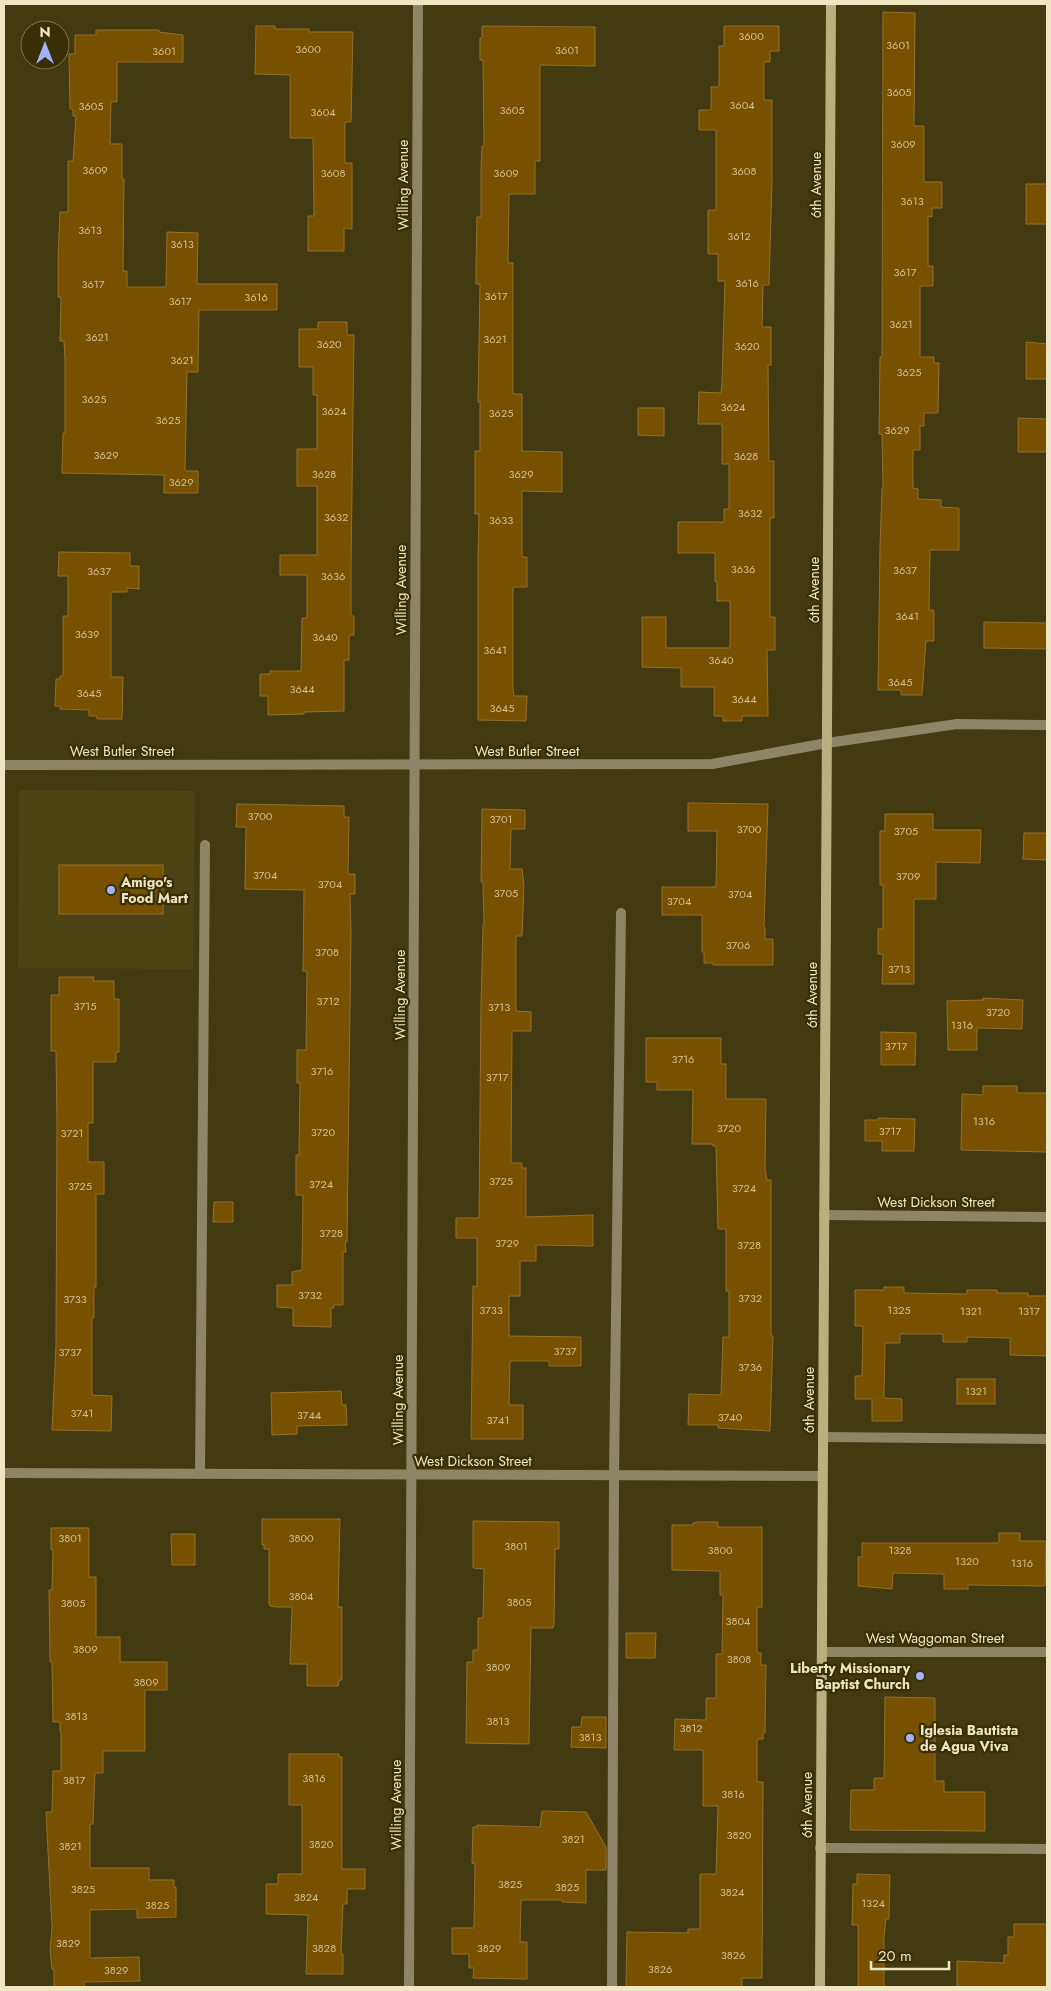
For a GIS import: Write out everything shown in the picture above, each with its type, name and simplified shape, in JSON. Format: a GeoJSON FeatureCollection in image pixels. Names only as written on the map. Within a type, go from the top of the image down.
{"type":"FeatureCollection","features":[{"type":"Feature","properties":{"kind":"street","name":"Willing Avenue"},"geometry":{"type":"LineString","coordinates":[[409,1987],[418,4]]}},
{"type":"Feature","properties":{"kind":"street","name":"6th Avenue"},"geometry":{"type":"LineString","coordinates":[[820,1987],[831,4]]}},
{"type":"Feature","properties":{"kind":"street","name":"West Butler Street"},"geometry":{"type":"LineString","coordinates":[[4,765],[712,764],[827,743],[957,724],[1047,725]]}},
{"type":"Feature","properties":{"kind":"street"},"geometry":{"type":"LineString","coordinates":[[200,1474],[205,845]]}},
{"type":"Feature","properties":{"kind":"street"},"geometry":{"type":"LineString","coordinates":[[612,1987],[614,1474],[621,913]]}},
{"type":"Feature","properties":{"kind":"street","name":"West Dickson Street"},"geometry":{"type":"LineString","coordinates":[[824,1215],[1047,1217]]}},
{"type":"Feature","properties":{"kind":"street"},"geometry":{"type":"LineString","coordinates":[[823,1436],[1047,1438]]}},
{"type":"Feature","properties":{"kind":"street","name":"West Dickson Street"},"geometry":{"type":"LineString","coordinates":[[4,1473],[822,1476]]}},
{"type":"Feature","properties":{"kind":"street","name":"West Waggoman Street"},"geometry":{"type":"LineString","coordinates":[[822,1652],[1047,1652]]}},
{"type":"Feature","properties":{"kind":"street"},"geometry":{"type":"LineString","coordinates":[[820,1848],[1047,1850]]}},
{"type":"Feature","properties":{"kind":"shaded area"},"geometry":{"type":"Polygon","coordinates":[[[19,790],[195,791],[193,969],[18,968],[19,790]]]}},
{"type":"Feature","properties":{"kind":"building"},"geometry":{"type":"Polygon","coordinates":[[[883,12],[915,13],[914,126],[924,126],[924,182],[942,182],[942,208],[932,208],[932,217],[928,216],[928,266],[933,266],[933,286],[920,286],[920,357],[934,357],[934,363],[939,363],[938,413],[924,413],[924,426],[920,426],[920,450],[913,450],[913,488],[918,489],[918,499],[941,500],[941,507],[959,508],[959,550],[930,550],[929,610],[934,610],[934,641],[926,641],[922,695],[901,695],[901,690],[878,690],[880,547],[883,488],[882,434],[879,434],[880,357],[882,357],[883,12]]]}},
{"type":"Feature","properties":{"kind":"building"},"geometry":{"type":"Polygon","coordinates":[[[256,26],[275,26],[275,29],[309,29],[309,32],[353,32],[351,122],[345,122],[345,163],[352,163],[352,229],[344,228],[344,251],[308,251],[308,216],[314,216],[313,138],[290,138],[290,75],[255,74],[256,26]]]}},
{"type":"Feature","properties":{"kind":"building"},"geometry":{"type":"Polygon","coordinates":[[[482,26],[595,27],[595,66],[540,65],[540,161],[535,161],[535,194],[509,194],[508,263],[513,263],[513,394],[522,394],[522,451],[562,452],[562,492],[522,491],[522,557],[527,557],[527,587],[513,587],[513,690],[514,696],[527,696],[526,721],[478,720],[479,514],[475,514],[475,451],[480,451],[480,402],[478,402],[480,284],[476,284],[476,263],[477,217],[481,217],[481,169],[482,146],[484,146],[483,60],[480,60],[482,26]]]}},
{"type":"Feature","properties":{"kind":"building"},"geometry":{"type":"Polygon","coordinates":[[[724,26],[779,26],[779,51],[770,51],[770,62],[764,62],[764,100],[772,100],[772,181],[769,285],[763,285],[762,327],[771,327],[771,365],[768,365],[769,461],[774,461],[774,518],[770,518],[770,617],[775,617],[775,650],[767,650],[768,716],[742,716],[742,721],[723,721],[723,716],[714,716],[714,687],[681,687],[681,668],[642,667],[642,617],[666,617],[666,648],[730,648],[730,601],[717,601],[715,553],[678,553],[678,522],[724,522],[724,509],[729,509],[729,464],[722,464],[722,424],[698,424],[699,392],[721,393],[722,382],[725,281],[718,281],[718,254],[708,254],[708,210],[716,210],[716,130],[699,130],[699,110],[711,110],[711,87],[719,87],[719,46],[724,46],[724,26]]]}},
{"type":"Feature","properties":{"kind":"building"},"geometry":{"type":"Polygon","coordinates":[[[96,30],[159,30],[159,32],[183,35],[183,62],[117,62],[117,102],[111,102],[110,144],[122,144],[122,179],[124,179],[123,271],[127,271],[127,287],[166,287],[167,232],[198,233],[197,284],[277,284],[277,310],[199,310],[198,372],[187,372],[185,471],[198,471],[198,493],[164,493],[164,475],[62,473],[63,433],[65,433],[65,359],[64,341],[60,341],[61,297],[58,297],[58,257],[60,212],[68,212],[68,161],[73,161],[76,116],[73,116],[73,109],[70,109],[70,54],[75,54],[75,35],[96,35],[96,30]]]}},
{"type":"Feature","properties":{"kind":"building"},"geometry":{"type":"Polygon","coordinates":[[[1026,184],[1047,184],[1047,224],[1026,224],[1026,184]]]}},
{"type":"Feature","properties":{"kind":"building"},"geometry":{"type":"Polygon","coordinates":[[[318,322],[347,322],[347,335],[354,335],[351,616],[354,616],[354,635],[349,635],[349,660],[344,660],[344,711],[268,715],[268,696],[260,696],[260,674],[270,674],[270,671],[301,671],[302,618],[307,618],[307,575],[280,575],[280,555],[317,555],[317,486],[297,486],[297,449],[317,449],[317,395],[313,395],[313,367],[299,367],[299,329],[318,329],[318,322]]]}},
{"type":"Feature","properties":{"kind":"building"},"geometry":{"type":"Polygon","coordinates":[[[1026,342],[1047,344],[1047,379],[1026,379],[1026,342]]]}},
{"type":"Feature","properties":{"kind":"building"},"geometry":{"type":"Polygon","coordinates":[[[638,408],[664,408],[664,436],[638,435],[638,408]]]}},
{"type":"Feature","properties":{"kind":"building"},"geometry":{"type":"Polygon","coordinates":[[[1018,418],[1047,419],[1047,452],[1018,452],[1018,418]]]}},
{"type":"Feature","properties":{"kind":"building"},"geometry":{"type":"Polygon","coordinates":[[[59,552],[130,553],[130,566],[139,566],[139,589],[127,588],[127,592],[111,592],[111,677],[123,677],[122,719],[97,719],[97,716],[89,716],[89,710],[60,709],[61,706],[55,706],[56,679],[60,679],[60,676],[63,676],[63,616],[68,616],[68,576],[58,576],[59,552]]]}},
{"type":"Feature","properties":{"kind":"building"},"geometry":{"type":"Polygon","coordinates":[[[984,622],[1047,623],[1047,649],[984,648],[984,622]]]}},
{"type":"Feature","properties":{"kind":"building"},"geometry":{"type":"Polygon","coordinates":[[[688,803],[768,804],[764,927],[765,939],[773,939],[773,965],[713,965],[713,963],[704,963],[704,952],[702,952],[702,915],[662,915],[662,887],[716,887],[717,831],[688,831],[688,803]]]}},
{"type":"Feature","properties":{"kind":"building"},"geometry":{"type":"Polygon","coordinates":[[[237,804],[344,806],[344,817],[349,817],[348,874],[355,874],[355,894],[350,894],[347,1242],[345,1242],[346,1252],[343,1252],[343,1305],[334,1305],[334,1308],[331,1308],[331,1327],[293,1326],[293,1308],[277,1307],[277,1285],[292,1285],[292,1272],[302,1270],[303,1195],[296,1195],[296,1155],[299,1155],[300,1083],[297,1083],[297,1050],[306,1050],[307,971],[303,971],[304,890],[245,889],[246,827],[236,827],[237,804]]]}},
{"type":"Feature","properties":{"kind":"building"},"geometry":{"type":"Polygon","coordinates":[[[482,809],[525,810],[525,829],[511,829],[510,869],[522,869],[524,885],[522,936],[516,936],[516,1011],[531,1012],[531,1031],[512,1031],[511,1163],[522,1163],[522,1168],[526,1168],[526,1217],[593,1215],[593,1246],[536,1245],[536,1261],[520,1261],[520,1296],[509,1296],[509,1336],[581,1337],[581,1366],[549,1366],[549,1361],[510,1361],[509,1405],[523,1405],[523,1439],[471,1439],[473,1286],[477,1287],[477,1238],[456,1238],[456,1218],[479,1218],[481,1003],[484,925],[483,882],[481,882],[482,809]]]}},
{"type":"Feature","properties":{"kind":"building"},"geometry":{"type":"Polygon","coordinates":[[[885,814],[933,814],[933,830],[981,830],[980,863],[936,862],[936,899],[914,899],[914,984],[882,984],[883,954],[878,954],[878,929],[883,929],[883,885],[880,885],[880,831],[885,831],[885,814]]]}},
{"type":"Feature","properties":{"kind":"building"},"geometry":{"type":"Polygon","coordinates":[[[1024,833],[1047,833],[1047,860],[1023,859],[1024,833]]]}},
{"type":"Feature","properties":{"kind":"building","name":"Amigo's Food Mart"},"geometry":{"type":"Polygon","coordinates":[[[59,865],[163,865],[163,914],[59,914],[59,865]]]}},
{"type":"Feature","properties":{"kind":"building"},"geometry":{"type":"Polygon","coordinates":[[[59,977],[94,977],[93,981],[114,981],[114,999],[119,999],[119,1052],[116,1052],[116,1062],[93,1062],[93,1123],[88,1123],[88,1162],[104,1162],[104,1194],[96,1194],[96,1287],[94,1287],[94,1318],[92,1318],[92,1395],[112,1396],[111,1431],[52,1430],[56,1344],[57,1120],[56,1051],[51,1051],[51,995],[59,995],[59,977]]]}},
{"type":"Feature","properties":{"kind":"building"},"geometry":{"type":"Polygon","coordinates":[[[983,998],[1023,1000],[1022,1029],[977,1028],[977,1050],[948,1050],[947,1001],[983,1000],[983,998]]]}},
{"type":"Feature","properties":{"kind":"building"},"geometry":{"type":"Polygon","coordinates":[[[881,1032],[916,1033],[915,1065],[881,1065],[881,1032]]]}},
{"type":"Feature","properties":{"kind":"building"},"geometry":{"type":"Polygon","coordinates":[[[646,1038],[721,1038],[721,1064],[726,1064],[726,1099],[766,1099],[765,1169],[767,1180],[771,1180],[771,1336],[773,1336],[770,1431],[718,1428],[718,1425],[688,1425],[689,1394],[721,1395],[723,1337],[729,1337],[729,1291],[726,1291],[726,1229],[718,1229],[716,1146],[713,1146],[713,1144],[692,1144],[693,1090],[657,1090],[657,1082],[646,1082],[646,1038]]]}},
{"type":"Feature","properties":{"kind":"building"},"geometry":{"type":"Polygon","coordinates":[[[983,1086],[1017,1086],[1017,1093],[1047,1093],[1047,1152],[961,1150],[962,1094],[983,1095],[983,1086]]]}},
{"type":"Feature","properties":{"kind":"building"},"geometry":{"type":"Polygon","coordinates":[[[878,1118],[915,1119],[914,1151],[882,1151],[882,1141],[865,1141],[865,1120],[878,1120],[878,1118]]]}},
{"type":"Feature","properties":{"kind":"building"},"geometry":{"type":"Polygon","coordinates":[[[214,1202],[233,1202],[233,1222],[213,1222],[214,1202]]]}},
{"type":"Feature","properties":{"kind":"building"},"geometry":{"type":"Polygon","coordinates":[[[884,1287],[904,1287],[904,1293],[967,1294],[967,1290],[997,1290],[997,1293],[1028,1293],[1028,1296],[1047,1296],[1047,1356],[1010,1355],[1010,1338],[967,1337],[967,1342],[943,1342],[943,1334],[900,1334],[900,1343],[885,1343],[884,1398],[902,1399],[902,1421],[872,1421],[872,1399],[855,1399],[855,1376],[862,1376],[863,1326],[855,1326],[855,1290],[884,1290],[884,1287]]]}},
{"type":"Feature","properties":{"kind":"building"},"geometry":{"type":"Polygon","coordinates":[[[957,1379],[995,1379],[995,1404],[957,1404],[957,1379]]]}},
{"type":"Feature","properties":{"kind":"building"},"geometry":{"type":"Polygon","coordinates":[[[341,1391],[342,1405],[346,1405],[347,1425],[297,1426],[297,1434],[272,1435],[271,1393],[341,1391]]]}},
{"type":"Feature","properties":{"kind":"building"},"geometry":{"type":"Polygon","coordinates":[[[262,1519],[340,1519],[338,1607],[342,1607],[342,1680],[339,1680],[338,1686],[307,1686],[307,1664],[290,1664],[292,1607],[275,1607],[269,1604],[269,1549],[264,1549],[264,1545],[262,1545],[262,1519]]]}},
{"type":"Feature","properties":{"kind":"building"},"geometry":{"type":"Polygon","coordinates":[[[473,1521],[559,1522],[559,1549],[555,1549],[554,1625],[553,1628],[531,1628],[529,1744],[466,1743],[467,1662],[473,1662],[473,1650],[478,1650],[478,1618],[483,1618],[484,1569],[473,1568],[473,1521]]]}},
{"type":"Feature","properties":{"kind":"building"},"geometry":{"type":"Polygon","coordinates":[[[718,1522],[718,1527],[762,1527],[762,1607],[757,1607],[757,1653],[761,1653],[761,1665],[766,1665],[765,1733],[763,1733],[763,1739],[757,1739],[757,1782],[763,1782],[762,1978],[742,1978],[742,1987],[626,1987],[627,1932],[688,1933],[688,1929],[700,1929],[700,1874],[716,1874],[718,1806],[703,1806],[703,1750],[674,1750],[675,1719],[706,1720],[706,1698],[716,1698],[716,1654],[722,1654],[723,1595],[720,1595],[720,1571],[672,1570],[672,1525],[693,1525],[693,1523],[718,1522]]]}},
{"type":"Feature","properties":{"kind":"building"},"geometry":{"type":"Polygon","coordinates":[[[51,1528],[89,1528],[89,1577],[96,1577],[96,1637],[120,1637],[120,1662],[167,1662],[167,1690],[145,1690],[145,1751],[103,1751],[103,1773],[95,1773],[93,1824],[90,1824],[90,1868],[149,1868],[149,1880],[174,1880],[174,1887],[176,1887],[176,1917],[137,1918],[137,1909],[90,1910],[90,1958],[139,1957],[140,1981],[84,1982],[84,1987],[54,1987],[54,1970],[52,1969],[50,1950],[52,1928],[46,1812],[52,1812],[53,1771],[61,1771],[61,1732],[60,1722],[53,1722],[52,1662],[50,1662],[49,1590],[52,1590],[53,1550],[51,1550],[51,1528]]]}},
{"type":"Feature","properties":{"kind":"building"},"geometry":{"type":"Polygon","coordinates":[[[999,1533],[1020,1533],[1020,1541],[1046,1541],[1045,1586],[968,1585],[968,1589],[944,1589],[944,1574],[893,1573],[892,1589],[858,1586],[858,1557],[862,1557],[862,1543],[999,1543],[999,1533]]]}},
{"type":"Feature","properties":{"kind":"building"},"geometry":{"type":"Polygon","coordinates":[[[171,1534],[195,1534],[195,1565],[172,1565],[171,1534]]]}},
{"type":"Feature","properties":{"kind":"building"},"geometry":{"type":"Polygon","coordinates":[[[626,1633],[656,1633],[655,1658],[626,1658],[626,1633]]]}},
{"type":"Feature","properties":{"kind":"building","name":"Iglesia Bautista de Agua Viva"},"geometry":{"type":"Polygon","coordinates":[[[885,1697],[935,1698],[935,1781],[944,1781],[944,1792],[985,1792],[985,1831],[850,1830],[851,1790],[874,1790],[874,1778],[884,1778],[885,1697]]]}},
{"type":"Feature","properties":{"kind":"building"},"geometry":{"type":"Polygon","coordinates":[[[582,1717],[606,1717],[606,1748],[571,1747],[572,1727],[581,1727],[582,1717]]]}},
{"type":"Feature","properties":{"kind":"building"},"geometry":{"type":"Polygon","coordinates":[[[289,1754],[339,1754],[339,1757],[342,1757],[342,1869],[365,1869],[365,1889],[347,1889],[347,1904],[343,1904],[341,1954],[343,1954],[343,1974],[306,1974],[308,1915],[266,1914],[266,1884],[278,1884],[278,1874],[302,1874],[302,1805],[289,1805],[289,1754]]]}},
{"type":"Feature","properties":{"kind":"building"},"geometry":{"type":"Polygon","coordinates":[[[542,1811],[586,1812],[606,1847],[606,1870],[586,1870],[586,1903],[562,1902],[562,1900],[521,1900],[520,1942],[527,1942],[527,1979],[473,1978],[474,1968],[469,1968],[469,1954],[452,1954],[452,1928],[474,1928],[475,1864],[472,1863],[473,1827],[477,1827],[477,1825],[540,1827],[542,1811]]]}},
{"type":"Feature","properties":{"kind":"building"},"geometry":{"type":"Polygon","coordinates":[[[857,1874],[890,1875],[889,1919],[886,1919],[884,1936],[884,1987],[858,1987],[858,1925],[852,1925],[853,1884],[857,1884],[857,1874]]]}},
{"type":"Feature","properties":{"kind":"building"},"geometry":{"type":"Polygon","coordinates":[[[1014,1924],[1047,1924],[1047,1987],[957,1987],[957,1961],[1004,1963],[1004,1955],[1008,1955],[1008,1937],[1014,1937],[1014,1924]]]}},
{"type":"Feature","properties":{"kind":"place","name":"Amigo's Food Mart"},"geometry":{"type":"Point","coordinates":[111,890]}},
{"type":"Feature","properties":{"kind":"place","name":"Liberty Missionary Baptist Church"},"geometry":{"type":"Point","coordinates":[920,1676]}},
{"type":"Feature","properties":{"kind":"place","name":"Iglesia Bautista de Agua Viva"},"geometry":{"type":"Point","coordinates":[910,1738]}}]}
